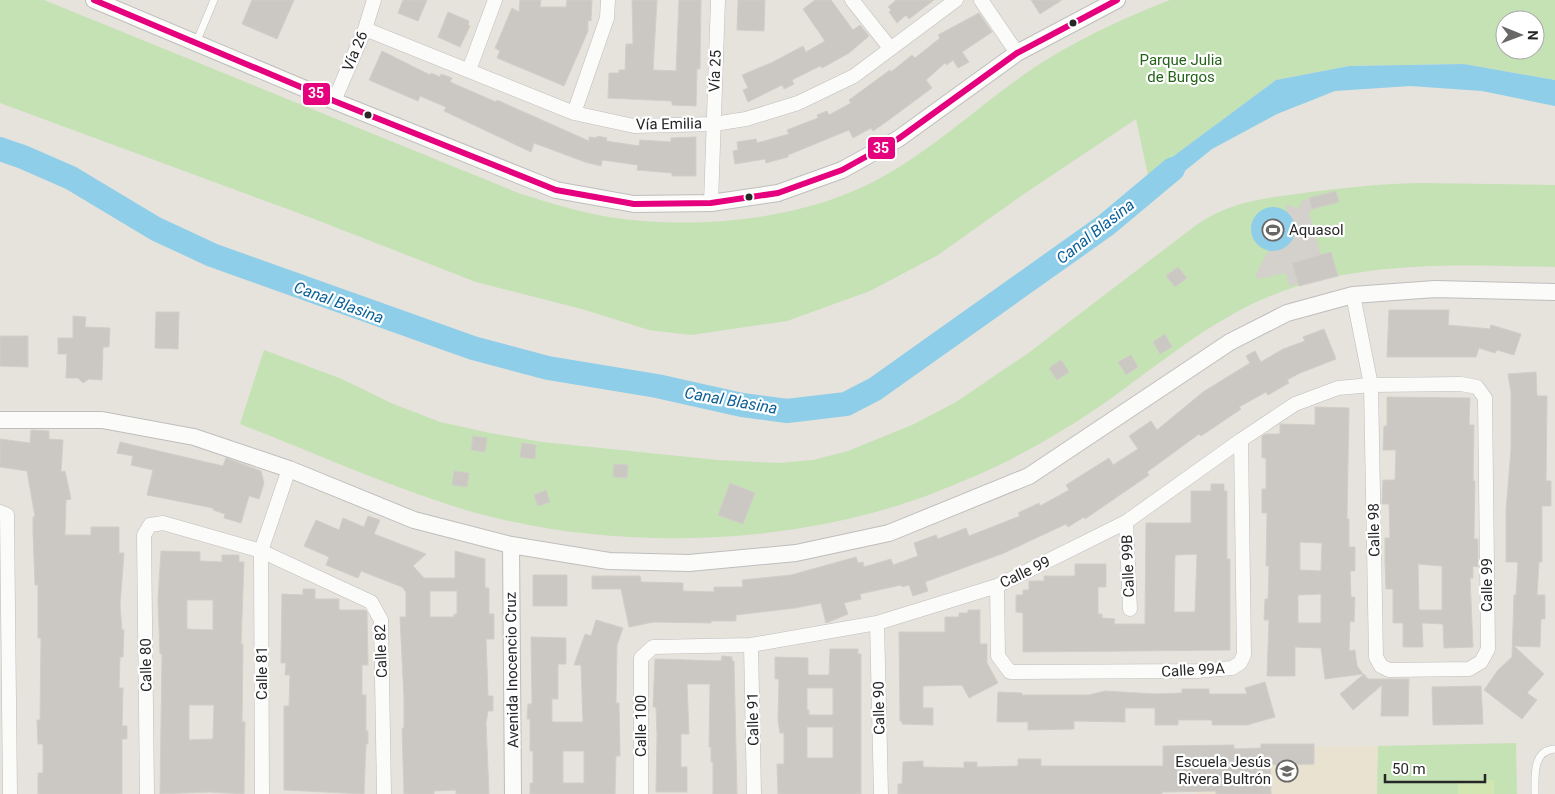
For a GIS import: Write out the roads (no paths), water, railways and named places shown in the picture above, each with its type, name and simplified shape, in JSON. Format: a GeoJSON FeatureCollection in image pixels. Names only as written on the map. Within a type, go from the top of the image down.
{"type":"FeatureCollection","features":[{"type":"Feature","properties":{"kind":"street"},"geometry":{"type":"LineString","coordinates":[[94,0],[334,101],[556,190],[634,204],[711,202],[778,193],[842,170],[898,139],[1016,53],[1117,0]]}},
{"type":"Feature","properties":{"kind":"street","name":"Vía 26"},"geometry":{"type":"LineString","coordinates":[[334,101],[365,28],[374,0]]}},
{"type":"Feature","properties":{"kind":"street"},"geometry":{"type":"LineString","coordinates":[[469,70],[495,0]]}},
{"type":"Feature","properties":{"kind":"street"},"geometry":{"type":"LineString","coordinates":[[574,113],[607,18],[608,0]]}},
{"type":"Feature","properties":{"kind":"street","name":"Vía 25"},"geometry":{"type":"LineString","coordinates":[[711,202],[718,0]]}},
{"type":"Feature","properties":{"kind":"street"},"geometry":{"type":"LineString","coordinates":[[852,0],[890,48]]}},
{"type":"Feature","properties":{"kind":"street","name":"Vía Emilia"},"geometry":{"type":"LineString","coordinates":[[365,28],[574,113],[634,126],[714,124],[746,119],[798,103],[854,76],[956,0]]}},
{"type":"Feature","properties":{"kind":"street"},"geometry":{"type":"LineString","coordinates":[[981,0],[1016,53]]}},
{"type":"Feature","properties":{"kind":"street"},"geometry":{"type":"LineString","coordinates":[[0,420],[102,420],[194,436],[289,469],[414,520],[510,546],[609,561],[689,563],[796,554],[889,533],[1029,476],[1230,342],[1287,314],[1353,294],[1434,289],[1555,292]]}},
{"type":"Feature","properties":{"kind":"street","name":"Calle 98"},"geometry":{"type":"LineString","coordinates":[[1353,294],[1371,385],[1376,657],[1381,666],[1389,670]]}},
{"type":"Feature","properties":{"kind":"street","name":"Calle 99"},"geometry":{"type":"LineString","coordinates":[[641,658],[653,647],[751,645],[877,623],[997,586],[1126,522],[1295,404],[1338,388],[1371,385],[1460,384],[1477,387],[1485,398],[1486,412],[1488,649],[1481,662],[1469,669],[1389,670]]}},
{"type":"Feature","properties":{"kind":"street","name":"Calle 99A"},"geometry":{"type":"LineString","coordinates":[[997,586],[998,656],[1010,672],[1196,671],[1232,668],[1240,662],[1244,655],[1241,440]]}},
{"type":"Feature","properties":{"kind":"street","name":"Calle 81"},"geometry":{"type":"LineString","coordinates":[[262,794],[261,551],[289,469]]}},
{"type":"Feature","properties":{"kind":"street"},"geometry":{"type":"LineString","coordinates":[[0,512],[6,515],[10,794]]}},
{"type":"Feature","properties":{"kind":"street","name":"Calle 82"},"geometry":{"type":"LineString","coordinates":[[144,535],[150,525],[164,522],[261,551],[372,602],[381,620],[384,794]]}},
{"type":"Feature","properties":{"kind":"street","name":"Calle 99B"},"geometry":{"type":"LineString","coordinates":[[1126,522],[1130,609]]}},
{"type":"Feature","properties":{"kind":"street","name":"Calle 80"},"geometry":{"type":"LineString","coordinates":[[144,535],[147,794]]}},
{"type":"Feature","properties":{"kind":"street","name":"Avenida Inocencio Cruz"},"geometry":{"type":"LineString","coordinates":[[510,546],[513,794]]}},
{"type":"Feature","properties":{"kind":"street","name":"Calle 90"},"geometry":{"type":"LineString","coordinates":[[877,623],[881,794]]}},
{"type":"Feature","properties":{"kind":"street","name":"Calle 91"},"geometry":{"type":"LineString","coordinates":[[751,645],[754,794]]}},
{"type":"Feature","properties":{"kind":"street","name":"Calle 100"},"geometry":{"type":"LineString","coordinates":[[641,658],[641,794]]}},
{"type":"Feature","properties":{"kind":"lane"},"geometry":{"type":"LineString","coordinates":[[196,43],[214,0]]}},
{"type":"Feature","properties":{"kind":"lane"},"geometry":{"type":"LineString","coordinates":[[1536,794],[1537,760],[1541,753],[1548,749],[1555,749]]}},
{"type":"Feature","properties":{"kind":"water"},"geometry":{"type":"Polygon","coordinates":[[[1464,64],[1555,80],[1555,106],[1482,91],[1410,86],[1335,91],[1277,114],[1212,149],[1150,199],[1148,175],[1276,80],[1349,66],[1464,64]]]}},
{"type":"Feature","properties":{"kind":"water","name":"Aquasol"},"geometry":{"type":"Polygon","coordinates":[[[1273,207],[1285,211],[1291,217],[1295,229],[1291,241],[1285,247],[1273,251],[1261,247],[1255,241],[1251,229],[1255,217],[1261,211],[1273,207]]]}},
{"type":"Feature","properties":{"kind":"waterway","name":"Canal Blasina"},"geometry":{"type":"LineString","coordinates":[[0,149],[71,178],[156,229],[212,255],[473,348],[548,368],[657,386],[742,405],[787,411],[846,404],[875,389],[1106,225],[1173,169]]}},
{"type":"Feature","properties":{"kind":"place","name":"Aquasol"},"geometry":{"type":"Point","coordinates":[1273,230]}},
{"type":"Feature","properties":{"kind":"place","name":"Escuela Jesús Rivera Bultrón"},"geometry":{"type":"Point","coordinates":[1287,771]}},
{"type":"Feature","properties":{"kind":"park label","name":"Parque Julia de Burgos"},"geometry":{"type":"Point","coordinates":[1181,68]}}]}
